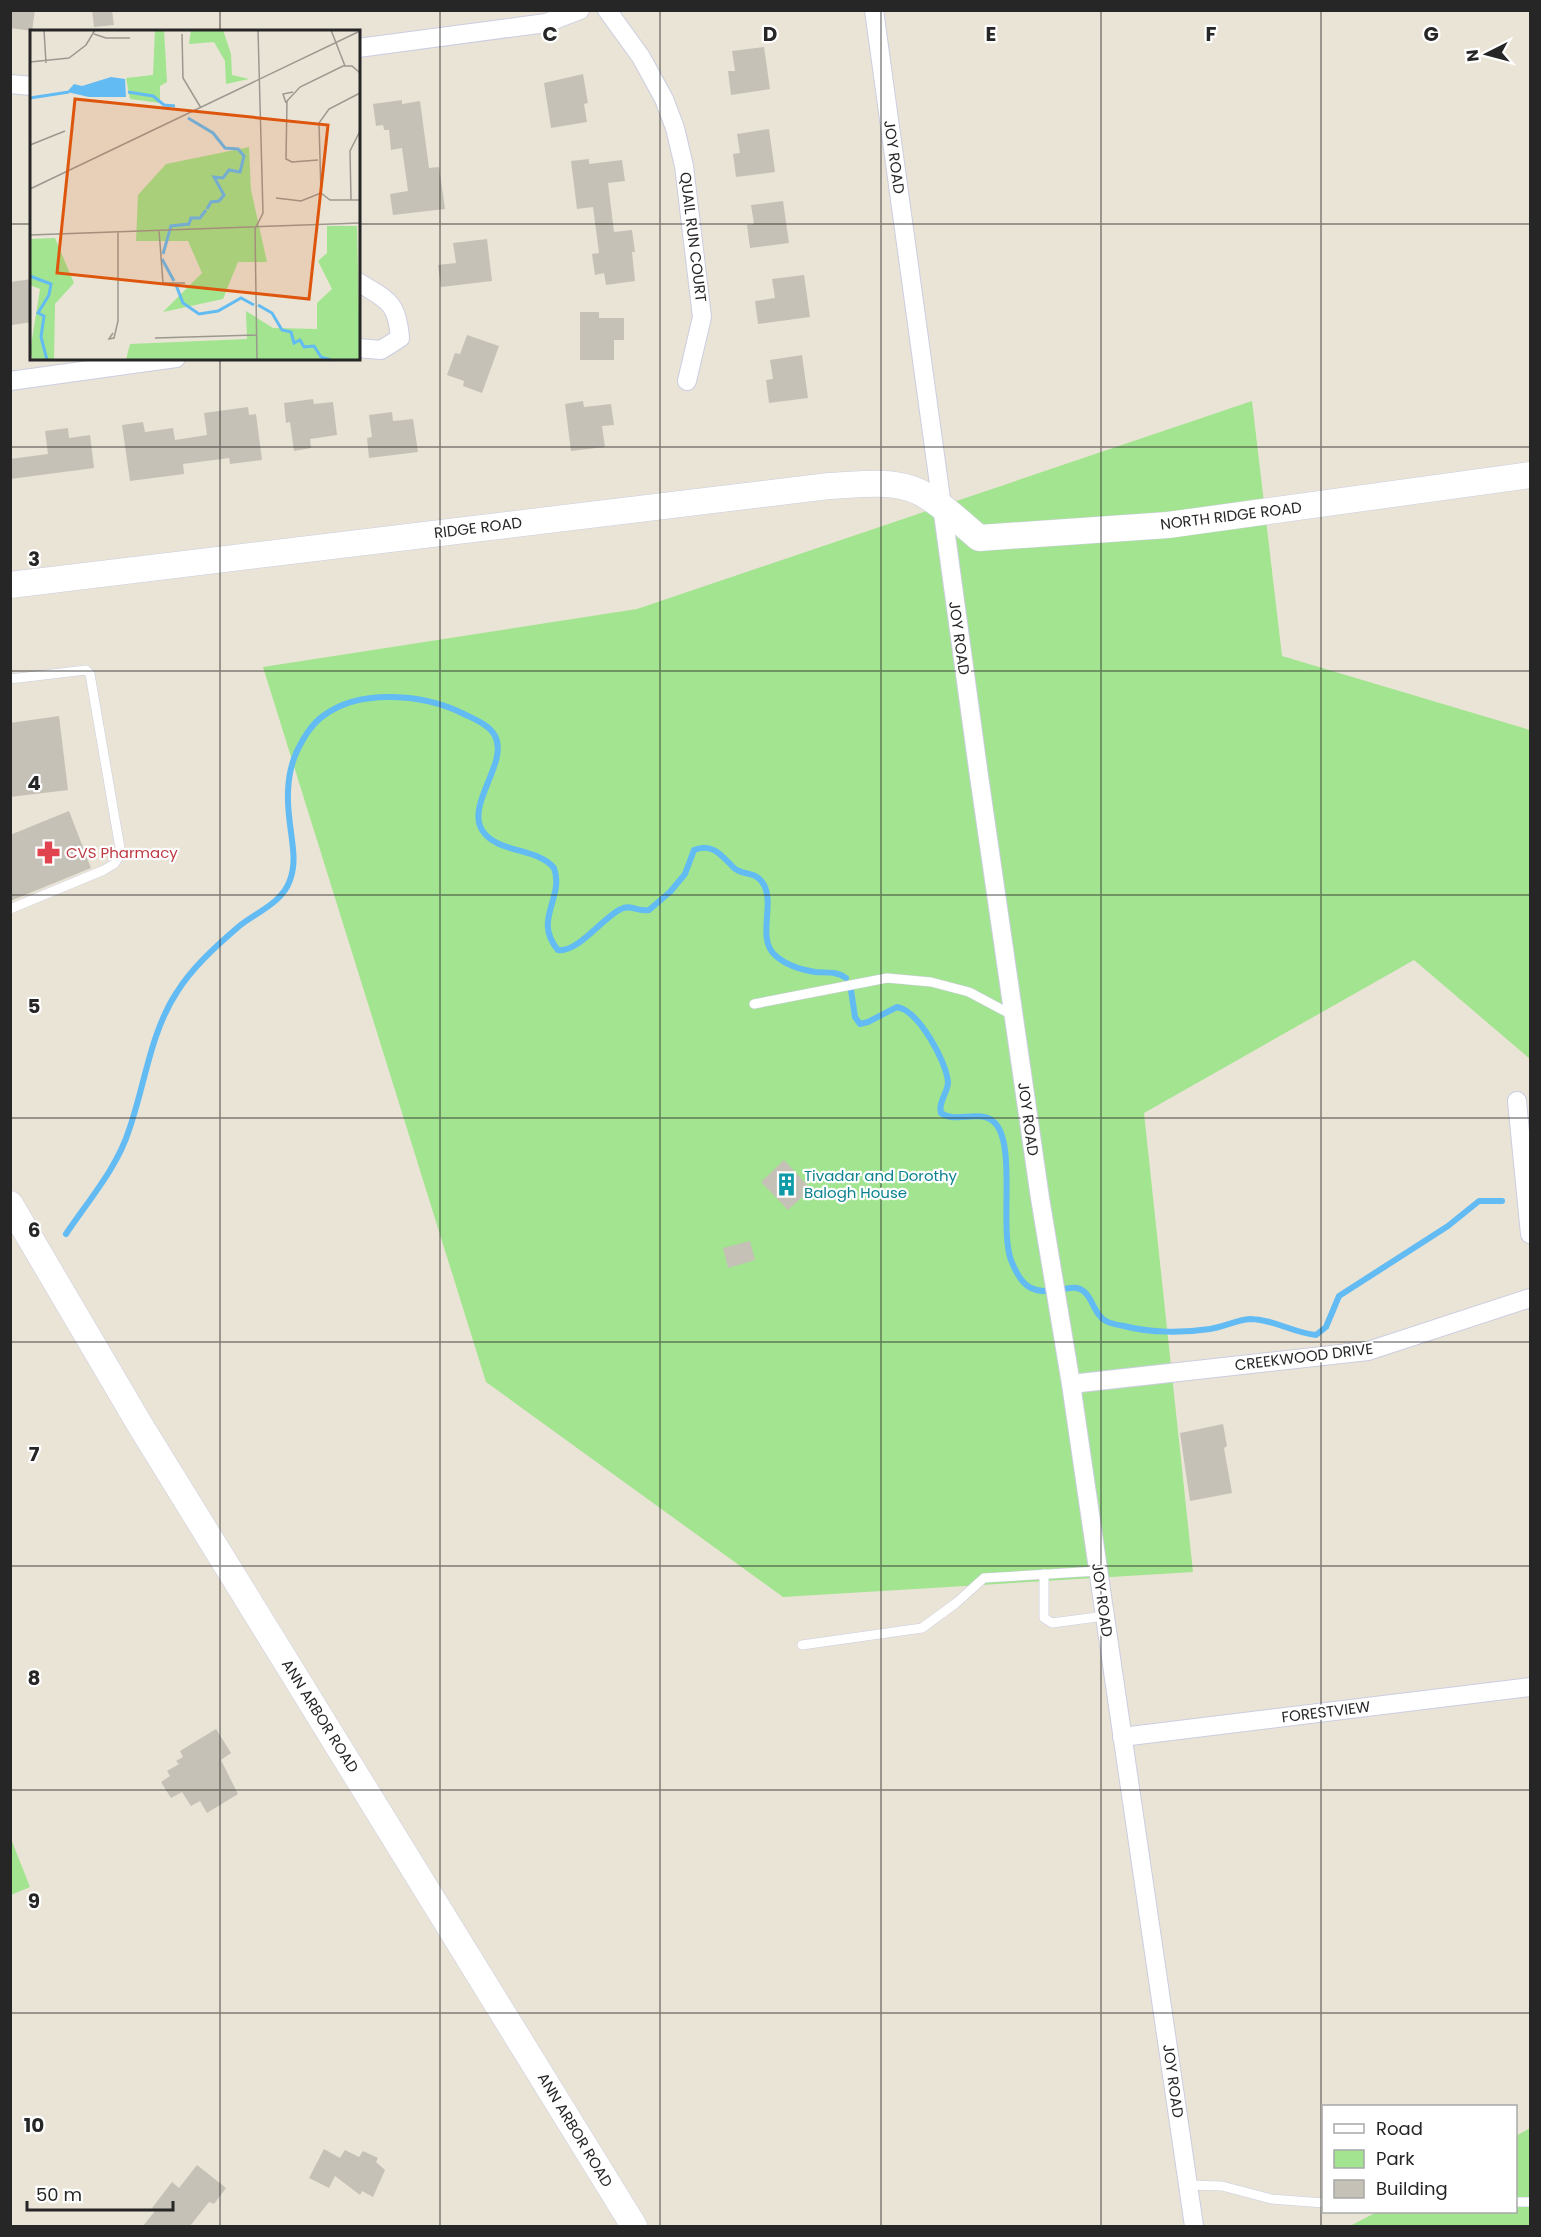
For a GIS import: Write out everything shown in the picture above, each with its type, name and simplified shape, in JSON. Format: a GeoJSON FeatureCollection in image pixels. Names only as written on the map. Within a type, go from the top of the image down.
{"type":"FeatureCollection","features":[{"type":"Feature","properties":{"kind":"street"},"geometry":{"type":"LineString","coordinates":[[360,48],[546,23],[580,10]]}},
{"type":"Feature","properties":{"kind":"street","name":"QUAIL RUN COURT"},"geometry":{"type":"LineString","coordinates":[[607,10],[650,70],[675,128],[684,166],[702,317],[687,381]]}},
{"type":"Feature","properties":{"kind":"street","name":"JOY ROAD"},"geometry":{"type":"LineString","coordinates":[[874,10],[941,506],[1014,1016],[1071,1384],[1194,2226]]}},
{"type":"Feature","properties":{"kind":"street"},"geometry":{"type":"LineString","coordinates":[[10,84],[30,86]]}},
{"type":"Feature","properties":{"kind":"street"},"geometry":{"type":"LineString","coordinates":[[360,283],[387,300],[396,310],[400,338],[381,350],[360,348]]}},
{"type":"Feature","properties":{"kind":"street"},"geometry":{"type":"LineString","coordinates":[[10,381],[162,360]]}},
{"type":"Feature","properties":{"kind":"street","name":"NORTH RIDGE ROAD"},"geometry":{"type":"LineString","coordinates":[[941,506],[979,538],[1168,525],[1530,475]]}},
{"type":"Feature","properties":{"kind":"street","name":"RIDGE ROAD"},"geometry":{"type":"LineString","coordinates":[[10,585],[829,486],[874,484],[912,489],[941,506]]}},
{"type":"Feature","properties":{"kind":"street"},"geometry":{"type":"LineString","coordinates":[[1517,1101],[1530,1234]]}},
{"type":"Feature","properties":{"kind":"street","name":"ANN ARBOR ROAD"},"geometry":{"type":"LineString","coordinates":[[10,1204],[140,1425],[634,2226]]}},
{"type":"Feature","properties":{"kind":"street","name":"CREEKWOOD DRIVE"},"geometry":{"type":"LineString","coordinates":[[1071,1384],[1368,1351],[1530,1298]]}},
{"type":"Feature","properties":{"kind":"street","name":"FORESTVIEW"},"geometry":{"type":"LineString","coordinates":[[1122,1737],[1530,1687]]}},
{"type":"Feature","properties":{"kind":"lane"},"geometry":{"type":"LineString","coordinates":[[10,679],[86,670],[90,674],[121,854],[114,864],[104,870],[10,909]]}},
{"type":"Feature","properties":{"kind":"lane"},"geometry":{"type":"LineString","coordinates":[[754,1004],[887,978],[931,982],[969,992],[1014,1016]]}},
{"type":"Feature","properties":{"kind":"lane"},"geometry":{"type":"LineString","coordinates":[[802,1645],[922,1628],[956,1603],[984,1578],[1098,1571]]}},
{"type":"Feature","properties":{"kind":"lane"},"geometry":{"type":"LineString","coordinates":[[1044,1574],[1044,1618],[1052,1623],[1105,1616]]}},
{"type":"Feature","properties":{"kind":"lane"},"geometry":{"type":"LineString","coordinates":[[1188,2185],[1222,2186],[1270,2199],[1322,2203]]}},
{"type":"Feature","properties":{"kind":"green space"},"geometry":{"type":"Polygon","coordinates":[[[1252,401],[1282,656],[1530,730],[1530,1059],[1414,960],[1144,1113],[1193,1572],[783,1597],[486,1382],[263,667],[637,609],[1252,401]]]}},
{"type":"Feature","properties":{"kind":"green space"},"geometry":{"type":"Polygon","coordinates":[[[11,1839],[30,1887],[10,1895],[11,1839]]]}},
{"type":"Feature","properties":{"kind":"green space"},"geometry":{"type":"Polygon","coordinates":[[[1530,2128],[1530,2226],[1350,2226],[1375,2213],[1517,2213],[1517,2135],[1530,2128]]]}},
{"type":"Feature","properties":{"kind":"building"},"geometry":{"type":"Polygon","coordinates":[[[10,10],[35,10],[32,30],[10,28],[10,10]]]}},
{"type":"Feature","properties":{"kind":"building"},"geometry":{"type":"Polygon","coordinates":[[[92,10],[112,10],[114,25],[94,27],[92,10]]]}},
{"type":"Feature","properties":{"kind":"building"},"geometry":{"type":"Polygon","coordinates":[[[764,47],[770,89],[731,95],[728,71],[735,71],[732,51],[764,47]]]}},
{"type":"Feature","properties":{"kind":"building"},"geometry":{"type":"Polygon","coordinates":[[[583,74],[588,103],[584,104],[587,122],[551,128],[544,83],[583,74]]]}},
{"type":"Feature","properties":{"kind":"building"},"geometry":{"type":"Polygon","coordinates":[[[402,100],[402,104],[420,101],[429,168],[439,167],[445,209],[393,215],[390,194],[408,191],[402,148],[391,150],[389,130],[384,130],[383,125],[376,126],[373,104],[402,100]]]}},
{"type":"Feature","properties":{"kind":"building"},"geometry":{"type":"Polygon","coordinates":[[[769,129],[775,172],[736,177],[733,154],[740,153],[737,134],[769,129]]]}},
{"type":"Feature","properties":{"kind":"building"},"geometry":{"type":"Polygon","coordinates":[[[589,159],[589,164],[622,160],[625,181],[608,183],[614,232],[632,230],[635,281],[606,285],[604,273],[595,275],[592,254],[599,253],[593,207],[577,209],[571,161],[589,159]]]}},
{"type":"Feature","properties":{"kind":"building"},"geometry":{"type":"Polygon","coordinates":[[[783,201],[789,243],[750,248],[747,225],[754,224],[751,205],[783,201]]]}},
{"type":"Feature","properties":{"kind":"building"},"geometry":{"type":"Polygon","coordinates":[[[487,239],[492,281],[441,287],[438,265],[456,263],[453,243],[487,239]]]}},
{"type":"Feature","properties":{"kind":"building"},"geometry":{"type":"Polygon","coordinates":[[[804,275],[810,317],[758,324],[755,301],[775,298],[772,279],[804,275]]]}},
{"type":"Feature","properties":{"kind":"building"},"geometry":{"type":"Polygon","coordinates":[[[30,279],[30,322],[12,325],[10,282],[30,279]]]}},
{"type":"Feature","properties":{"kind":"building"},"geometry":{"type":"Polygon","coordinates":[[[580,312],[599,312],[599,318],[624,318],[624,340],[614,340],[614,360],[580,360],[580,312]]]}},
{"type":"Feature","properties":{"kind":"building"},"geometry":{"type":"Polygon","coordinates":[[[467,335],[499,346],[482,393],[463,386],[464,381],[447,375],[455,353],[460,354],[467,335]]]}},
{"type":"Feature","properties":{"kind":"building"},"geometry":{"type":"Polygon","coordinates":[[[802,355],[808,398],[769,403],[766,380],[773,379],[770,360],[802,355]]]}},
{"type":"Feature","properties":{"kind":"building"},"geometry":{"type":"Polygon","coordinates":[[[313,399],[314,404],[333,402],[337,435],[310,439],[311,448],[294,451],[290,422],[286,423],[284,403],[313,399]]]}},
{"type":"Feature","properties":{"kind":"building"},"geometry":{"type":"Polygon","coordinates":[[[583,401],[584,407],[611,404],[614,425],[602,426],[605,447],[571,451],[565,404],[583,401]]]}},
{"type":"Feature","properties":{"kind":"building"},"geometry":{"type":"Polygon","coordinates":[[[248,407],[249,415],[256,414],[262,460],[230,464],[229,458],[183,464],[184,474],[130,481],[122,425],[143,422],[145,432],[173,428],[175,440],[207,435],[204,413],[248,407]]]}},
{"type":"Feature","properties":{"kind":"building"},"geometry":{"type":"Polygon","coordinates":[[[392,412],[393,421],[413,419],[418,452],[369,458],[367,438],[372,437],[369,415],[392,412]]]}},
{"type":"Feature","properties":{"kind":"building"},"geometry":{"type":"Polygon","coordinates":[[[68,428],[69,438],[90,435],[94,468],[10,479],[10,459],[48,454],[45,431],[68,428]]]}},
{"type":"Feature","properties":{"kind":"building"},"geometry":{"type":"Polygon","coordinates":[[[59,716],[68,790],[10,797],[10,723],[59,716]]]}},
{"type":"Feature","properties":{"kind":"building","name":"CVS Pharmacy"},"geometry":{"type":"Polygon","coordinates":[[[69,811],[91,868],[10,901],[10,835],[69,811]]]}},
{"type":"Feature","properties":{"kind":"building","name":"Tivadar and Dorothy Balogh House"},"geometry":{"type":"Polygon","coordinates":[[[784,1160],[811,1189],[788,1210],[761,1182],[784,1160]]]}},
{"type":"Feature","properties":{"kind":"building"},"geometry":{"type":"Polygon","coordinates":[[[750,1241],[755,1260],[728,1268],[723,1248],[750,1241]]]}},
{"type":"Feature","properties":{"kind":"building"},"geometry":{"type":"Polygon","coordinates":[[[1223,1424],[1227,1446],[1224,1448],[1232,1493],[1190,1501],[1180,1433],[1223,1424]]]}},
{"type":"Feature","properties":{"kind":"building"},"geometry":{"type":"Polygon","coordinates":[[[216,1729],[231,1753],[221,1760],[238,1794],[207,1813],[200,1801],[191,1806],[182,1792],[171,1798],[161,1782],[170,1776],[167,1771],[179,1764],[176,1761],[183,1757],[180,1751],[216,1729]]]}},
{"type":"Feature","properties":{"kind":"building"},"geometry":{"type":"Polygon","coordinates":[[[324,2149],[340,2158],[345,2150],[359,2157],[363,2151],[378,2158],[376,2162],[385,2170],[373,2197],[362,2191],[360,2195],[335,2176],[329,2188],[309,2178],[324,2149]]]}},
{"type":"Feature","properties":{"kind":"building"},"geometry":{"type":"Polygon","coordinates":[[[197,2165],[226,2188],[214,2204],[209,2202],[190,2226],[143,2226],[155,2211],[152,2208],[172,2182],[179,2188],[197,2165]]]}},
{"type":"Feature","properties":{"kind":"waterway"},"geometry":{"type":"LineString","coordinates":[[66,1234],[110,1171],[124,1144],[135,1113],[154,1042],[177,992],[212,950],[274,902],[286,888],[292,874],[293,862],[288,801],[293,761],[311,727],[338,707],[355,701],[392,697],[430,702],[472,718],[493,732],[498,746],[497,758],[479,808],[479,820],[482,830],[489,838],[547,861],[554,868],[556,889],[548,919],[548,929],[558,950],[566,949],[582,941],[621,909],[628,907],[649,910],[670,892],[685,874],[694,850],[706,848],[716,851],[740,872],[757,877],[764,885],[768,902],[767,941],[776,956],[800,968],[815,972],[835,973],[846,978]]}},
{"type":"Feature","properties":{"kind":"waterway"},"geometry":{"type":"LineString","coordinates":[[851,990],[855,1017],[860,1024],[897,1007],[914,1017],[922,1027],[937,1050],[948,1082],[940,1109],[941,1113],[954,1117],[988,1118],[994,1122],[1001,1133],[1005,1148],[1008,1246],[1011,1260],[1023,1282],[1035,1290],[1042,1291],[1073,1288],[1082,1290],[1098,1314],[1112,1324],[1145,1330],[1178,1332],[1210,1329],[1250,1319],[1267,1321],[1316,1335],[1326,1327],[1339,1296],[1448,1226],[1479,1201],[1502,1201]]}},
{"type":"Feature","properties":{"kind":"place","name":"CVS Pharmacy"},"geometry":{"type":"Point","coordinates":[48,853]}},
{"type":"Feature","properties":{"kind":"place","name":"Tivadar and Dorothy Balogh House"},"geometry":{"type":"Point","coordinates":[786,1185]}}]}
